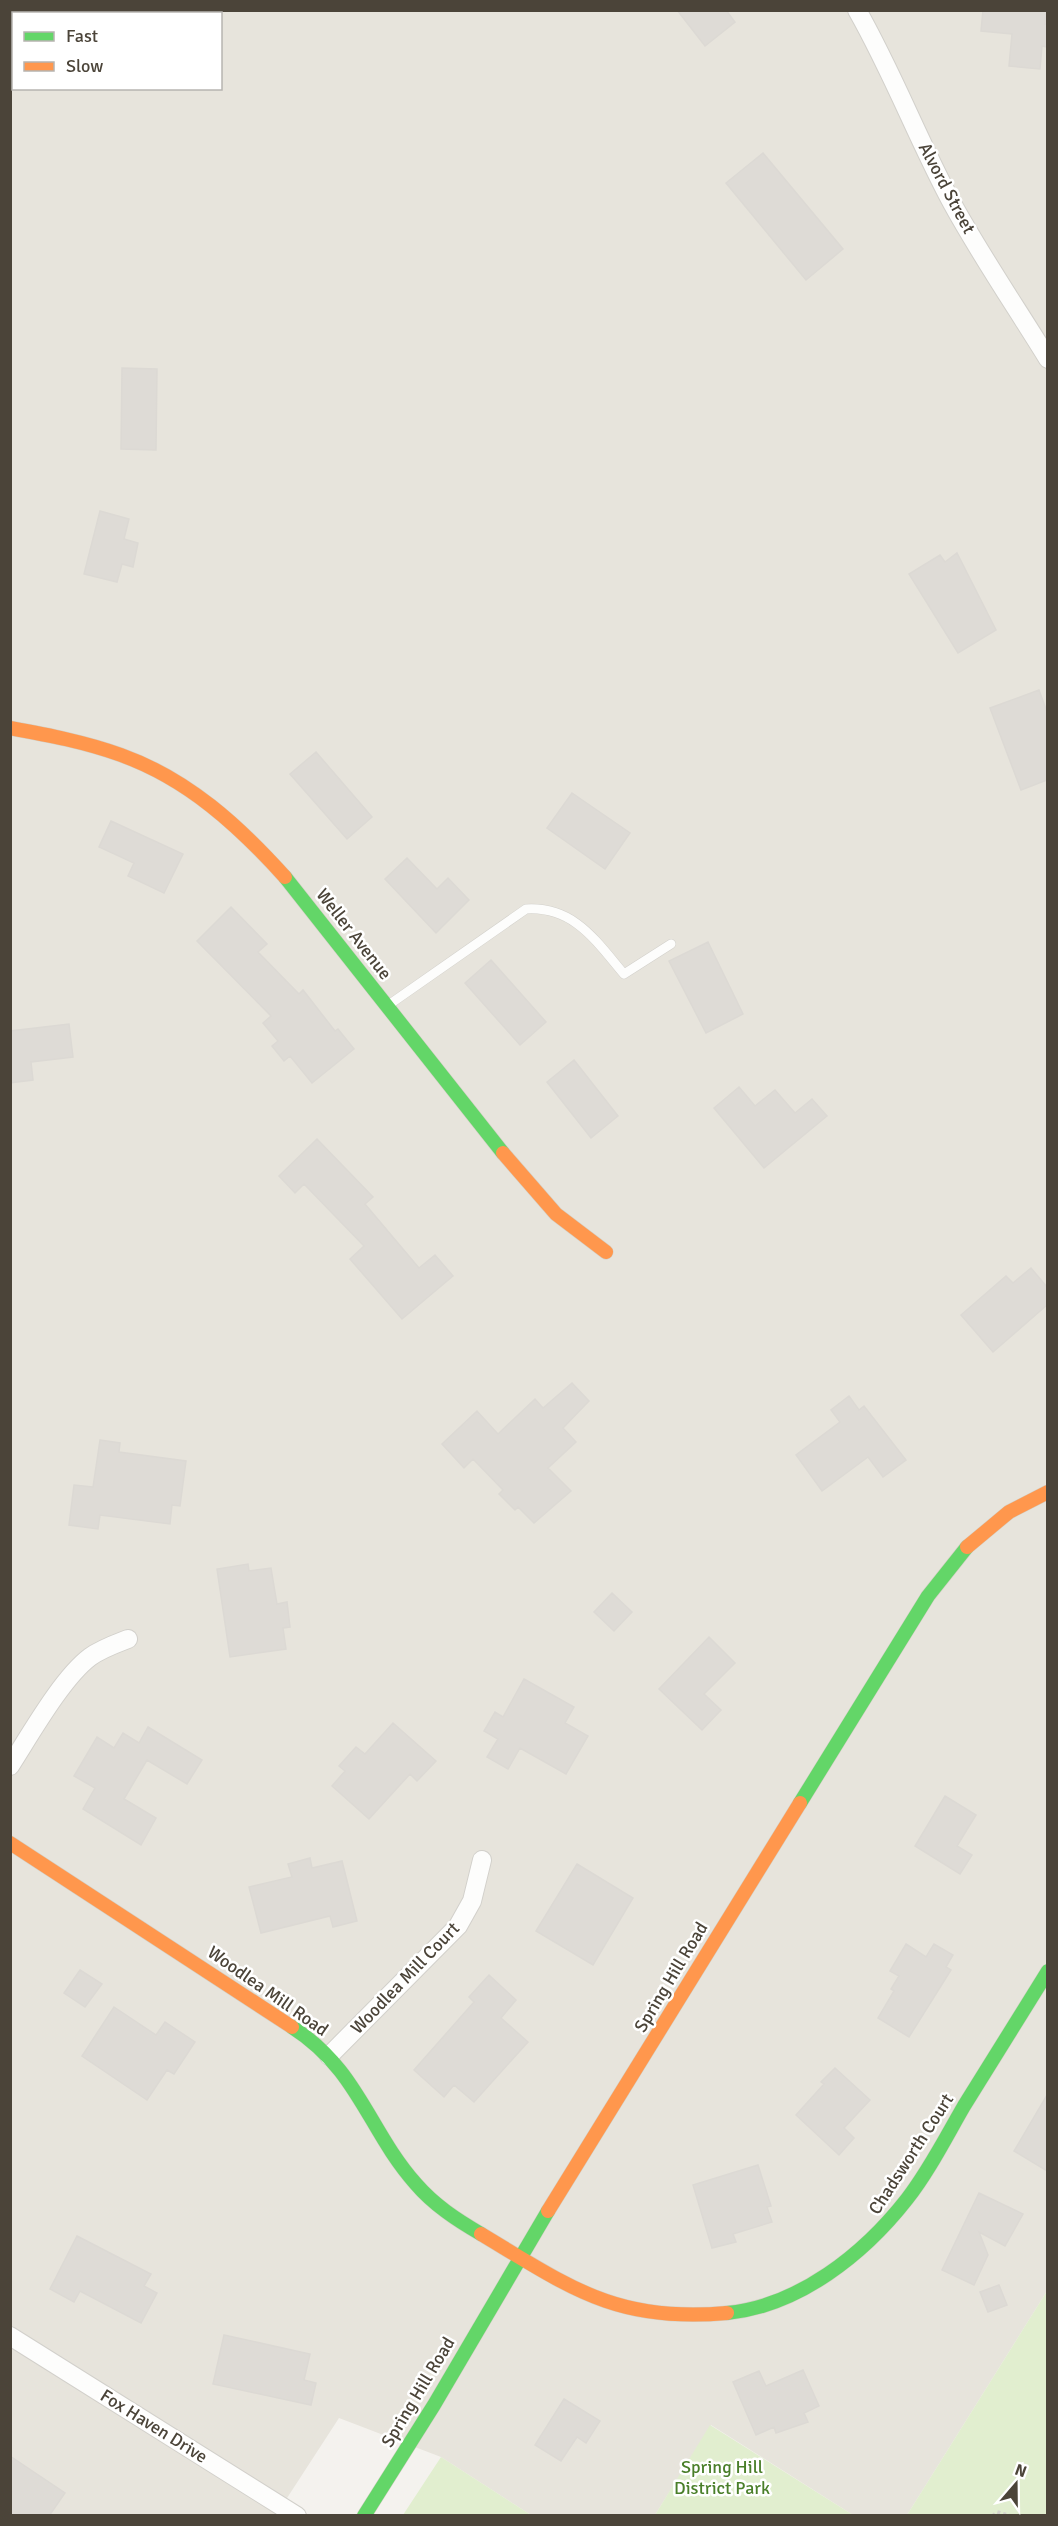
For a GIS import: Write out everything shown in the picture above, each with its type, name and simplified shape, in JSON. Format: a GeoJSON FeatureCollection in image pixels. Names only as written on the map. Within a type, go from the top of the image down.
{"type":"FeatureCollection","features":[{"type":"Feature","properties":{"kind":"street","name":"Alvord Street"},"geometry":{"type":"LineString","coordinates":[[857,10],[879,49],[912,123],[953,204],[1047,359]]}},
{"type":"Feature","properties":{"kind":"street","name":"Weller Avenue"},"geometry":{"type":"LineString","coordinates":[[10,728],[83,742],[121,755],[158,771],[199,796],[232,822],[267,856],[497,1145],[556,1213],[582,1236],[606,1252]]}},
{"type":"Feature","properties":{"kind":"street","name":"Spring Hill Road"},"geometry":{"type":"LineString","coordinates":[[364,2516],[434,2405],[519,2257],[928,1596],[962,1550],[984,1529],[1010,1510],[1047,1492]]}},
{"type":"Feature","properties":{"kind":"street"},"geometry":{"type":"LineString","coordinates":[[10,1766],[39,1720],[74,1672],[90,1657],[128,1639]]}},
{"type":"Feature","properties":{"kind":"street","name":"Woodlea Mill Road"},"geometry":{"type":"LineString","coordinates":[[10,1843],[303,2034],[329,2056],[353,2085],[402,2168],[426,2194],[450,2214],[519,2257]]}},
{"type":"Feature","properties":{"kind":"street","name":"Woodlea Mill Court"},"geometry":{"type":"LineString","coordinates":[[329,2056],[458,1926],[472,1901],[482,1860]]}},
{"type":"Feature","properties":{"kind":"street","name":"Chadsworth Court"},"geometry":{"type":"LineString","coordinates":[[519,2257],[573,2289],[605,2302],[642,2312],[680,2316],[715,2314],[748,2309],[799,2292],[841,2267],[887,2225],[908,2198],[1047,1971]]}},
{"type":"Feature","properties":{"kind":"street","name":"Fox Haven Drive"},"geometry":{"type":"LineString","coordinates":[[10,2336],[297,2516]]}},
{"type":"Feature","properties":{"kind":"lane"},"geometry":{"type":"LineString","coordinates":[[388,1006],[526,909],[544,908],[578,924],[587,930],[624,974],[671,944]]}},
{"type":"Feature","properties":{"kind":"path"},"geometry":{"type":"LineString","coordinates":[[993,2516],[998,2512],[1010,2516]]}},
{"type":"Feature","properties":{"kind":"shaded area"},"geometry":{"type":"Polygon","coordinates":[[[11,11],[1047,11],[1047,2291],[907,2515],[853,2515],[711,2425],[655,2515],[531,2515],[441,2457],[339,2418],[276,2515],[11,2516],[11,11]]]}},
{"type":"Feature","properties":{"kind":"green space"},"geometry":{"type":"Polygon","coordinates":[[[1047,2291],[1047,2515],[907,2515],[1047,2291]]]}},
{"type":"Feature","properties":{"kind":"green space","name":"Spring Hill District Park"},"geometry":{"type":"Polygon","coordinates":[[[710,2425],[853,2515],[655,2515],[710,2425]]]}},
{"type":"Feature","properties":{"kind":"green space"},"geometry":{"type":"Polygon","coordinates":[[[441,2457],[531,2515],[403,2515],[441,2457]]]}},
{"type":"Feature","properties":{"kind":"building"},"geometry":{"type":"Polygon","coordinates":[[[677,10],[726,10],[735,22],[705,46],[677,10]]]}},
{"type":"Feature","properties":{"kind":"building"},"geometry":{"type":"Polygon","coordinates":[[[983,10],[1046,10],[1047,47],[1042,46],[1040,69],[1009,66],[1012,34],[981,31],[983,10]]]}},
{"type":"Feature","properties":{"kind":"building"},"geometry":{"type":"Polygon","coordinates":[[[763,153],[843,249],[806,280],[726,183],[763,153]]]}},
{"type":"Feature","properties":{"kind":"building"},"geometry":{"type":"Polygon","coordinates":[[[122,368],[157,369],[156,450],[121,449],[122,368]]]}},
{"type":"Feature","properties":{"kind":"building"},"geometry":{"type":"Polygon","coordinates":[[[100,511],[129,519],[124,539],[138,543],[133,567],[122,564],[117,582],[84,574],[100,511]]]}},
{"type":"Feature","properties":{"kind":"building"},"geometry":{"type":"Polygon","coordinates":[[[957,553],[996,630],[958,653],[909,574],[940,555],[945,562],[957,553]]]}},
{"type":"Feature","properties":{"kind":"building"},"geometry":{"type":"Polygon","coordinates":[[[1039,690],[1047,712],[1047,780],[1021,790],[990,708],[1039,690]]]}},
{"type":"Feature","properties":{"kind":"building"},"geometry":{"type":"Polygon","coordinates":[[[316,752],[372,817],[347,839],[290,774],[316,752]]]}},
{"type":"Feature","properties":{"kind":"building"},"geometry":{"type":"Polygon","coordinates":[[[572,793],[630,833],[605,869],[547,828],[572,793]]]}},
{"type":"Feature","properties":{"kind":"building"},"geometry":{"type":"Polygon","coordinates":[[[111,821],[183,854],[164,893],[128,876],[134,863],[99,847],[111,821]]]}},
{"type":"Feature","properties":{"kind":"building"},"geometry":{"type":"Polygon","coordinates":[[[407,858],[437,889],[448,878],[469,900],[436,933],[385,879],[407,858]]]}},
{"type":"Feature","properties":{"kind":"building"},"geometry":{"type":"Polygon","coordinates":[[[231,907],[267,944],[258,952],[299,994],[303,990],[335,1031],[338,1029],[354,1049],[312,1083],[290,1056],[284,1061],[272,1046],[278,1041],[263,1023],[271,1016],[197,941],[231,907]]]}},
{"type":"Feature","properties":{"kind":"building"},"geometry":{"type":"Polygon","coordinates":[[[708,942],[743,1014],[706,1033],[669,961],[708,942]]]}},
{"type":"Feature","properties":{"kind":"building"},"geometry":{"type":"Polygon","coordinates":[[[491,960],[546,1022],[520,1045],[465,983],[491,960]]]}},
{"type":"Feature","properties":{"kind":"building"},"geometry":{"type":"Polygon","coordinates":[[[69,1024],[73,1057],[31,1062],[33,1080],[10,1083],[10,1031],[69,1024]]]}},
{"type":"Feature","properties":{"kind":"building"},"geometry":{"type":"Polygon","coordinates":[[[574,1060],[618,1116],[591,1138],[547,1082],[574,1060]]]}},
{"type":"Feature","properties":{"kind":"building"},"geometry":{"type":"Polygon","coordinates":[[[739,1087],[755,1106],[775,1090],[795,1113],[812,1099],[827,1116],[764,1168],[714,1108],[739,1087]]]}},
{"type":"Feature","properties":{"kind":"building"},"geometry":{"type":"Polygon","coordinates":[[[317,1139],[373,1197],[365,1204],[419,1268],[435,1255],[453,1276],[402,1319],[350,1259],[364,1246],[304,1184],[295,1193],[279,1176],[317,1139]]]}},
{"type":"Feature","properties":{"kind":"building"},"geometry":{"type":"Polygon","coordinates":[[[1031,1268],[1047,1287],[1047,1305],[993,1352],[961,1315],[1006,1276],[1013,1283],[1031,1268]]]}},
{"type":"Feature","properties":{"kind":"building"},"geometry":{"type":"Polygon","coordinates":[[[572,1383],[589,1401],[563,1428],[576,1442],[548,1468],[571,1491],[534,1523],[518,1507],[515,1510],[499,1494],[503,1490],[473,1459],[464,1468],[442,1444],[477,1411],[498,1434],[535,1399],[543,1408],[572,1383]]]}},
{"type":"Feature","properties":{"kind":"building"},"geometry":{"type":"Polygon","coordinates":[[[849,1396],[859,1410],[864,1406],[906,1460],[883,1477],[868,1457],[822,1491],[796,1455],[840,1422],[831,1410],[849,1396]]]}},
{"type":"Feature","properties":{"kind":"building"},"geometry":{"type":"Polygon","coordinates":[[[100,1440],[120,1443],[119,1452],[186,1461],[180,1506],[172,1505],[170,1524],[100,1515],[98,1529],[69,1525],[74,1485],[93,1487],[100,1440]]]}},
{"type":"Feature","properties":{"kind":"building"},"geometry":{"type":"Polygon","coordinates":[[[248,1564],[249,1571],[271,1568],[277,1604],[287,1602],[290,1627],[283,1628],[286,1649],[230,1657],[217,1569],[248,1564]]]}},
{"type":"Feature","properties":{"kind":"building"},"geometry":{"type":"Polygon","coordinates":[[[612,1593],[632,1612],[614,1631],[594,1612],[612,1593]]]}},
{"type":"Feature","properties":{"kind":"building"},"geometry":{"type":"Polygon","coordinates":[[[709,1637],[735,1663],[704,1694],[721,1710],[702,1730],[659,1689],[709,1637]]]}},
{"type":"Feature","properties":{"kind":"building"},"geometry":{"type":"Polygon","coordinates":[[[524,1679],[574,1707],[565,1723],[588,1736],[566,1774],[520,1748],[508,1769],[487,1757],[498,1739],[484,1731],[495,1712],[503,1717],[524,1679]]]}},
{"type":"Feature","properties":{"kind":"building"},"geometry":{"type":"Polygon","coordinates":[[[393,1723],[436,1761],[417,1781],[410,1774],[369,1819],[332,1786],[345,1771],[339,1766],[356,1747],[365,1754],[393,1723]]]}},
{"type":"Feature","properties":{"kind":"building"},"geometry":{"type":"Polygon","coordinates":[[[148,1727],[202,1760],[187,1784],[147,1760],[124,1799],[156,1818],[141,1845],[83,1809],[95,1788],[74,1776],[97,1737],[114,1748],[123,1733],[139,1743],[148,1727]]]}},
{"type":"Feature","properties":{"kind":"building"},"geometry":{"type":"Polygon","coordinates":[[[945,1796],[976,1815],[957,1846],[972,1855],[960,1874],[915,1846],[945,1796]]]}},
{"type":"Feature","properties":{"kind":"building"},"geometry":{"type":"Polygon","coordinates":[[[310,1858],[312,1868],[342,1861],[357,1921],[333,1927],[330,1916],[261,1933],[249,1887],[292,1877],[288,1864],[310,1858]]]}},
{"type":"Feature","properties":{"kind":"building"},"geometry":{"type":"Polygon","coordinates":[[[577,1864],[633,1898],[593,1965],[536,1931],[577,1864]]]}},
{"type":"Feature","properties":{"kind":"building"},"geometry":{"type":"Polygon","coordinates":[[[906,1944],[926,1957],[934,1944],[953,1955],[946,1967],[951,1970],[909,2037],[878,2018],[894,1991],[891,1989],[899,1976],[890,1971],[906,1944]]]}},
{"type":"Feature","properties":{"kind":"building"},"geometry":{"type":"Polygon","coordinates":[[[80,1970],[102,1984],[85,2007],[64,1993],[80,1970]]]}},
{"type":"Feature","properties":{"kind":"building"},"geometry":{"type":"Polygon","coordinates":[[[489,1975],[516,2000],[501,2018],[528,2042],[474,2102],[454,2085],[444,2097],[414,2070],[474,2002],[469,1997],[489,1975]]]}},
{"type":"Feature","properties":{"kind":"building"},"geometry":{"type":"Polygon","coordinates":[[[114,2007],[156,2035],[165,2022],[195,2042],[174,2074],[167,2070],[147,2100],[82,2056],[114,2007]]]}},
{"type":"Feature","properties":{"kind":"building"},"geometry":{"type":"Polygon","coordinates":[[[835,2068],[870,2100],[844,2128],[854,2138],[839,2155],[796,2115],[824,2084],[821,2082],[835,2068]]]}},
{"type":"Feature","properties":{"kind":"building"},"geometry":{"type":"Polygon","coordinates":[[[1047,2095],[1047,2171],[1014,2151],[1047,2095]]]}},
{"type":"Feature","properties":{"kind":"building"},"geometry":{"type":"Polygon","coordinates":[[[758,2165],[771,2206],[767,2207],[772,2222],[733,2234],[736,2242],[712,2248],[693,2185],[758,2165]]]}},
{"type":"Feature","properties":{"kind":"building"},"geometry":{"type":"Polygon","coordinates":[[[979,2193],[1023,2214],[1005,2246],[979,2232],[988,2255],[974,2285],[942,2270],[979,2193]]]}},
{"type":"Feature","properties":{"kind":"building"},"geometry":{"type":"Polygon","coordinates":[[[77,2236],[151,2274],[144,2286],[157,2293],[141,2323],[80,2291],[74,2302],[50,2289],[77,2236]]]}},
{"type":"Feature","properties":{"kind":"building"},"geometry":{"type":"Polygon","coordinates":[[[999,2285],[1007,2305],[988,2312],[980,2292],[999,2285]]]}},
{"type":"Feature","properties":{"kind":"building"},"geometry":{"type":"Polygon","coordinates":[[[224,2335],[310,2354],[304,2380],[316,2383],[311,2405],[213,2384],[224,2335]]]}},
{"type":"Feature","properties":{"kind":"building"},"geometry":{"type":"Polygon","coordinates":[[[803,2370],[819,2406],[804,2413],[808,2422],[776,2433],[774,2427],[756,2435],[733,2382],[759,2371],[766,2386],[803,2370]]]}},
{"type":"Feature","properties":{"kind":"building"},"geometry":{"type":"Polygon","coordinates":[[[564,2399],[600,2421],[586,2443],[577,2437],[561,2461],[535,2445],[564,2399]]]}},
{"type":"Feature","properties":{"kind":"building"},"geometry":{"type":"Polygon","coordinates":[[[10,2456],[65,2493],[49,2516],[10,2516],[10,2456]]]}},
{"type":"Feature","properties":{"kind":"traffic: fast"},"geometry":{"type":"LineString","coordinates":[[285,877],[503,1153]]}},
{"type":"Feature","properties":{"kind":"traffic: fast"},"geometry":{"type":"LineString","coordinates":[[800,1803],[928,1596],[967,1547]]}},
{"type":"Feature","properties":{"kind":"traffic: fast"},"geometry":{"type":"LineString","coordinates":[[727,2313],[779,2300],[804,2288],[828,2274],[850,2257],[890,2219],[923,2177],[1048,1971]]}},
{"type":"Feature","properties":{"kind":"traffic: fast"},"geometry":{"type":"LineString","coordinates":[[292,2027],[315,2044],[333,2062],[348,2081],[400,2164],[416,2184],[446,2212],[481,2234]]}},
{"type":"Feature","properties":{"kind":"traffic: fast"},"geometry":{"type":"LineString","coordinates":[[364,2516],[434,2405],[548,2211]]}},
{"type":"Feature","properties":{"kind":"traffic: slow"},"geometry":{"type":"LineString","coordinates":[[10,728],[107,750],[168,777],[231,822],[285,877]]}},
{"type":"Feature","properties":{"kind":"traffic: slow"},"geometry":{"type":"LineString","coordinates":[[503,1153],[556,1214],[606,1252]]}},
{"type":"Feature","properties":{"kind":"traffic: slow"},"geometry":{"type":"LineString","coordinates":[[967,1547],[1009,1512],[1048,1492]]}},
{"type":"Feature","properties":{"kind":"traffic: slow"},"geometry":{"type":"LineString","coordinates":[[548,2211],[800,1803]]}},
{"type":"Feature","properties":{"kind":"traffic: slow"},"geometry":{"type":"LineString","coordinates":[[10,1843],[292,2027]]}},
{"type":"Feature","properties":{"kind":"traffic: slow"},"geometry":{"type":"LineString","coordinates":[[481,2234],[542,2271],[596,2298],[625,2307],[655,2312],[689,2315],[727,2313]]}}]}
